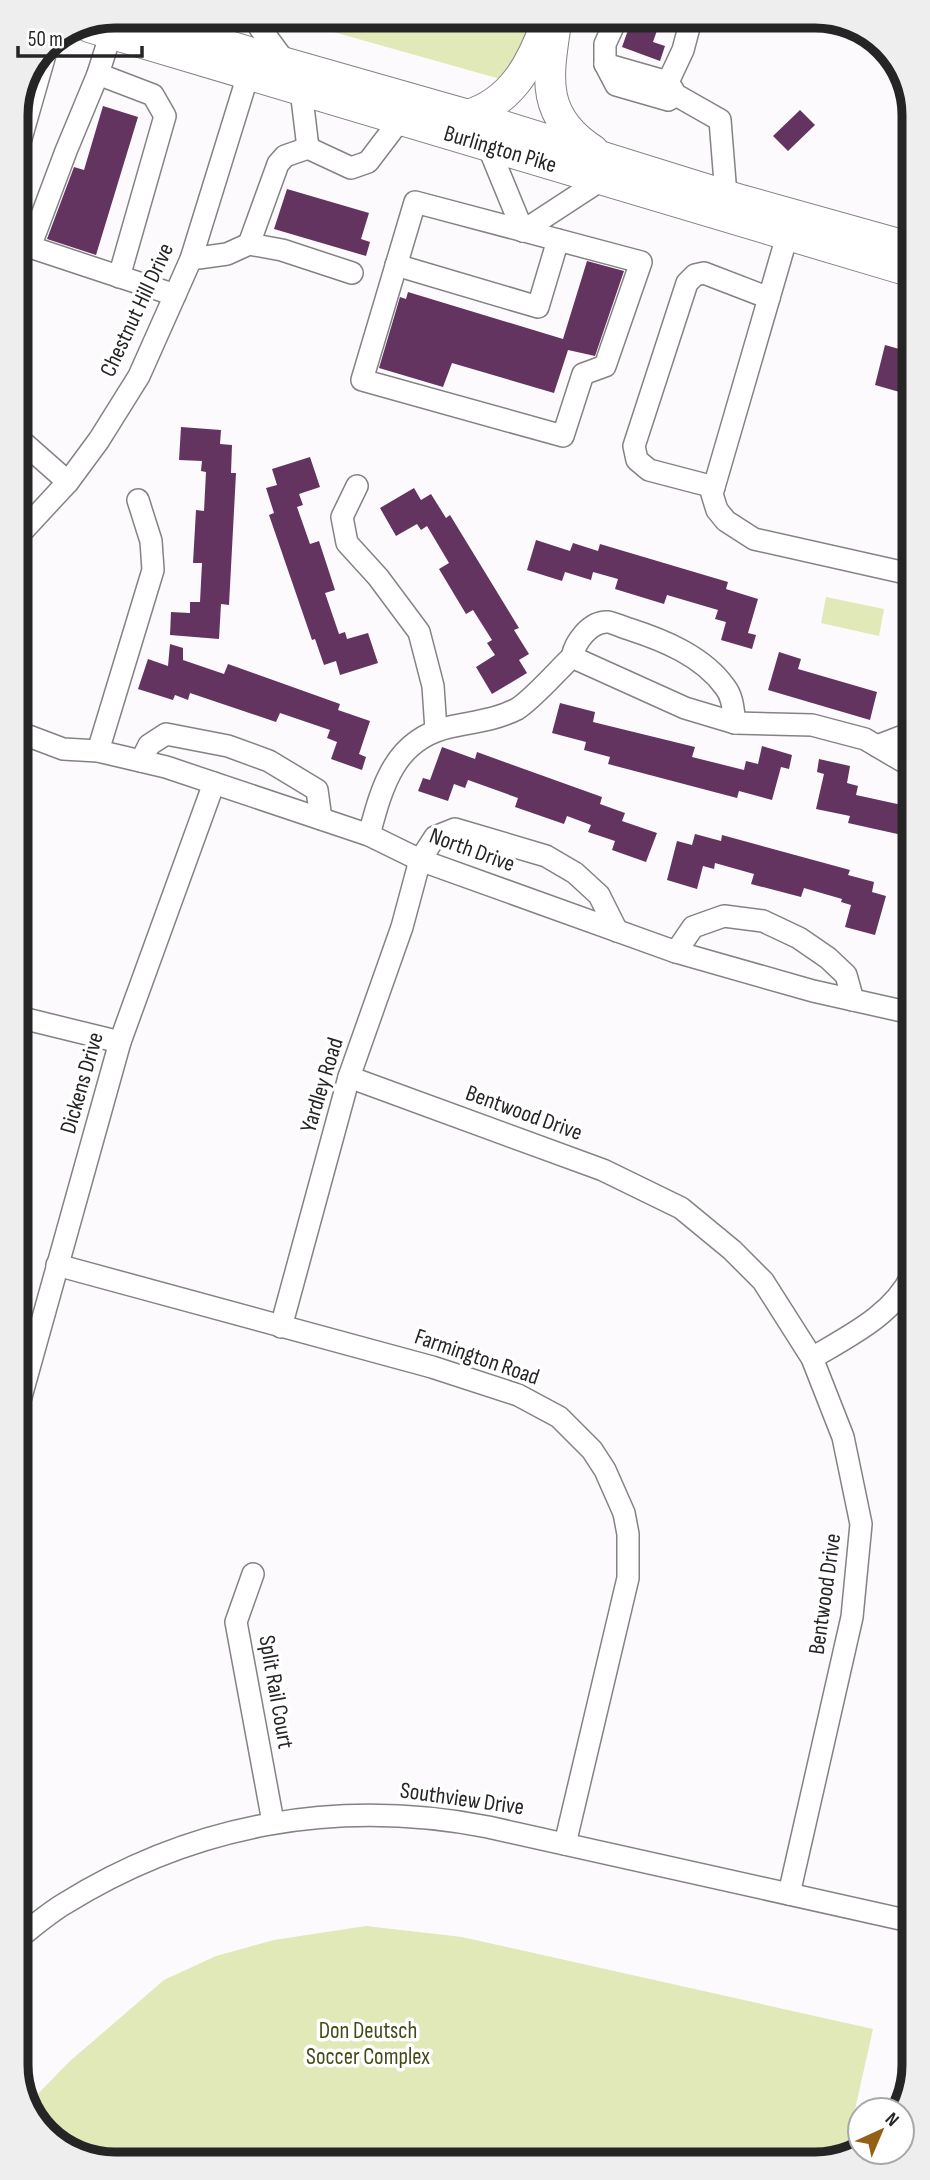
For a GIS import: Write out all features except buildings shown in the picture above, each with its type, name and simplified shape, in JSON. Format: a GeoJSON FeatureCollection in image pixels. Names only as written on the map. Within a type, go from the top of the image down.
{"type":"FeatureCollection","features":[{"type":"Feature","properties":{"kind":"highway","name":"Burlington Pike"},"geometry":{"type":"LineString","coordinates":[[118,28],[248,75],[488,146],[726,195],[902,245]]}},
{"type":"Feature","properties":{"kind":"highway","name":"Burlington Pike"},"geometry":{"type":"LineString","coordinates":[[133,28],[195,36],[468,115],[605,170],[787,236],[902,269]]}},
{"type":"Feature","properties":{"kind":"highway"},"geometry":{"type":"LineString","coordinates":[[468,115],[490,106],[521,78],[536,52],[545,28]]}},
{"type":"Feature","properties":{"kind":"highway"},"geometry":{"type":"LineString","coordinates":[[555,28],[549,74],[552,102],[573,135],[605,170]]}},
{"type":"Feature","properties":{"kind":"street"},"geometry":{"type":"LineString","coordinates":[[195,36],[206,28]]}},
{"type":"Feature","properties":{"kind":"street"},"geometry":{"type":"LineString","coordinates":[[260,28],[286,63]]}},
{"type":"Feature","properties":{"kind":"street"},"geometry":{"type":"LineString","coordinates":[[612,28],[605,44],[604,64],[672,88],[720,120],[726,195]]}},
{"type":"Feature","properties":{"kind":"street"},"geometry":{"type":"LineString","coordinates":[[672,88],[689,28]]}},
{"type":"Feature","properties":{"kind":"street"},"geometry":{"type":"LineString","coordinates":[[28,233],[98,74],[109,29]]}},
{"type":"Feature","properties":{"kind":"street"},"geometry":{"type":"LineString","coordinates":[[98,74],[153,96],[166,116],[119,277]]}},
{"type":"Feature","properties":{"kind":"street","name":"Chestnut Hill Drive"},"geometry":{"type":"LineString","coordinates":[[28,525],[68,482],[99,440],[139,376],[191,259],[248,75]]}},
{"type":"Feature","properties":{"kind":"street"},"geometry":{"type":"LineString","coordinates":[[28,112],[38,77]]}},
{"type":"Feature","properties":{"kind":"street"},"geometry":{"type":"LineString","coordinates":[[301,90],[308,148]]}},
{"type":"Feature","properties":{"kind":"street"},"geometry":{"type":"LineString","coordinates":[[249,244],[278,163],[285,156],[308,148],[351,168],[368,162],[400,120]]}},
{"type":"Feature","properties":{"kind":"street"},"geometry":{"type":"LineString","coordinates":[[488,146],[523,231]]}},
{"type":"Feature","properties":{"kind":"street"},"geometry":{"type":"LineString","coordinates":[[523,231],[605,170]]}},
{"type":"Feature","properties":{"kind":"street"},"geometry":{"type":"LineString","coordinates":[[415,202],[523,231],[641,262],[605,366],[583,374],[563,436],[362,380],[415,202]]}},
{"type":"Feature","properties":{"kind":"street"},"geometry":{"type":"LineString","coordinates":[[787,236],[712,494],[717,510],[726,521],[754,538],[902,573]]}},
{"type":"Feature","properties":{"kind":"street"},"geometry":{"type":"LineString","coordinates":[[396,265],[538,307],[558,240]]}},
{"type":"Feature","properties":{"kind":"street"},"geometry":{"type":"LineString","coordinates":[[191,259],[227,254],[249,244],[282,250],[352,273]]}},
{"type":"Feature","properties":{"kind":"street"},"geometry":{"type":"LineString","coordinates":[[28,246],[175,295]]}},
{"type":"Feature","properties":{"kind":"street"},"geometry":{"type":"LineString","coordinates":[[714,487],[649,470],[637,460],[634,446],[687,283],[695,275],[704,273],[769,298]]}},
{"type":"Feature","properties":{"kind":"street"},"geometry":{"type":"LineString","coordinates":[[28,447],[68,482]]}},
{"type":"Feature","properties":{"kind":"street"},"geometry":{"type":"LineString","coordinates":[[357,486],[342,517],[348,543],[378,577],[419,632],[433,686],[436,730]]}},
{"type":"Feature","properties":{"kind":"street"},"geometry":{"type":"LineString","coordinates":[[99,751],[153,570],[151,541],[138,499]]}},
{"type":"Feature","properties":{"kind":"street"},"geometry":{"type":"LineString","coordinates":[[369,835],[383,785],[406,748],[436,730],[493,719],[519,708],[572,657],[574,647],[596,625],[607,622],[650,636],[682,651],[709,670],[726,687],[732,698],[736,723]]}},
{"type":"Feature","properties":{"kind":"street"},"geometry":{"type":"LineString","coordinates":[[572,657],[685,708],[736,723],[812,725],[865,739],[902,761]]}},
{"type":"Feature","properties":{"kind":"street"},"geometry":{"type":"LineString","coordinates":[[141,761],[149,745],[166,734],[228,746],[269,761],[317,790],[321,819]]}},
{"type":"Feature","properties":{"kind":"street","name":"North Drive"},"geometry":{"type":"LineString","coordinates":[[28,736],[63,748],[99,751],[214,783],[369,835],[421,860],[676,952],[813,991],[902,1008]]}},
{"type":"Feature","properties":{"kind":"street"},"geometry":{"type":"LineString","coordinates":[[877,746],[902,736]]}},
{"type":"Feature","properties":{"kind":"street","name":"Dickens Drive"},"geometry":{"type":"LineString","coordinates":[[28,1371],[120,1042],[214,783]]}},
{"type":"Feature","properties":{"kind":"street"},"geometry":{"type":"LineString","coordinates":[[421,860],[435,837],[455,829],[546,856],[575,873],[599,895],[617,931]]}},
{"type":"Feature","properties":{"kind":"street","name":"Yardley Road"},"geometry":{"type":"LineString","coordinates":[[281,1327],[349,1077],[402,926],[421,860]]}},
{"type":"Feature","properties":{"kind":"street"},"geometry":{"type":"LineString","coordinates":[[676,952],[693,927],[724,916],[763,921],[799,938],[828,958],[846,975],[853,1000]]}},
{"type":"Feature","properties":{"kind":"street"},"geometry":{"type":"LineString","coordinates":[[28,1019],[120,1042]]}},
{"type":"Feature","properties":{"kind":"street","name":"Bentwood Drive"},"geometry":{"type":"LineString","coordinates":[[349,1077],[603,1170],[681,1208],[732,1250],[763,1281],[812,1358],[843,1437],[861,1524],[852,1617],[789,1894]]}},
{"type":"Feature","properties":{"kind":"street","name":"Farmington Road"},"geometry":{"type":"LineString","coordinates":[[57,1265],[432,1367],[518,1395],[559,1417],[592,1450],[605,1470],[624,1513],[628,1534],[628,1578],[565,1844]]}},
{"type":"Feature","properties":{"kind":"street"},"geometry":{"type":"LineString","coordinates":[[812,1358],[872,1322],[902,1292]]}},
{"type":"Feature","properties":{"kind":"street","name":"Split Rail Court"},"geometry":{"type":"LineString","coordinates":[[253,1574],[236,1622],[273,1822]]}},
{"type":"Feature","properties":{"kind":"street","name":"Southview Drive"},"geometry":{"type":"LineString","coordinates":[[28,1931],[62,1905],[112,1877],[202,1840],[273,1822],[371,1814],[465,1822],[902,1919]]}},
{"type":"Feature","properties":{"kind":"green space"},"geometry":{"type":"Polygon","coordinates":[[[319,28],[549,28],[532,88],[319,28]]]}},
{"type":"Feature","properties":{"kind":"green space"},"geometry":{"type":"Polygon","coordinates":[[[826,597],[884,609],[879,636],[821,623],[826,597]]]}},
{"type":"Feature","properties":{"kind":"green space","name":"Don Deutsch Soccer Complex"},"geometry":{"type":"Polygon","coordinates":[[[366,1926],[462,1937],[873,2029],[858,2096],[846,2096],[846,2146],[826,2151],[110,2152],[87,2147],[62,2134],[46,2118],[35,2097],[69,2062],[164,1980],[216,1956],[274,1940],[366,1926]]]}}]}
